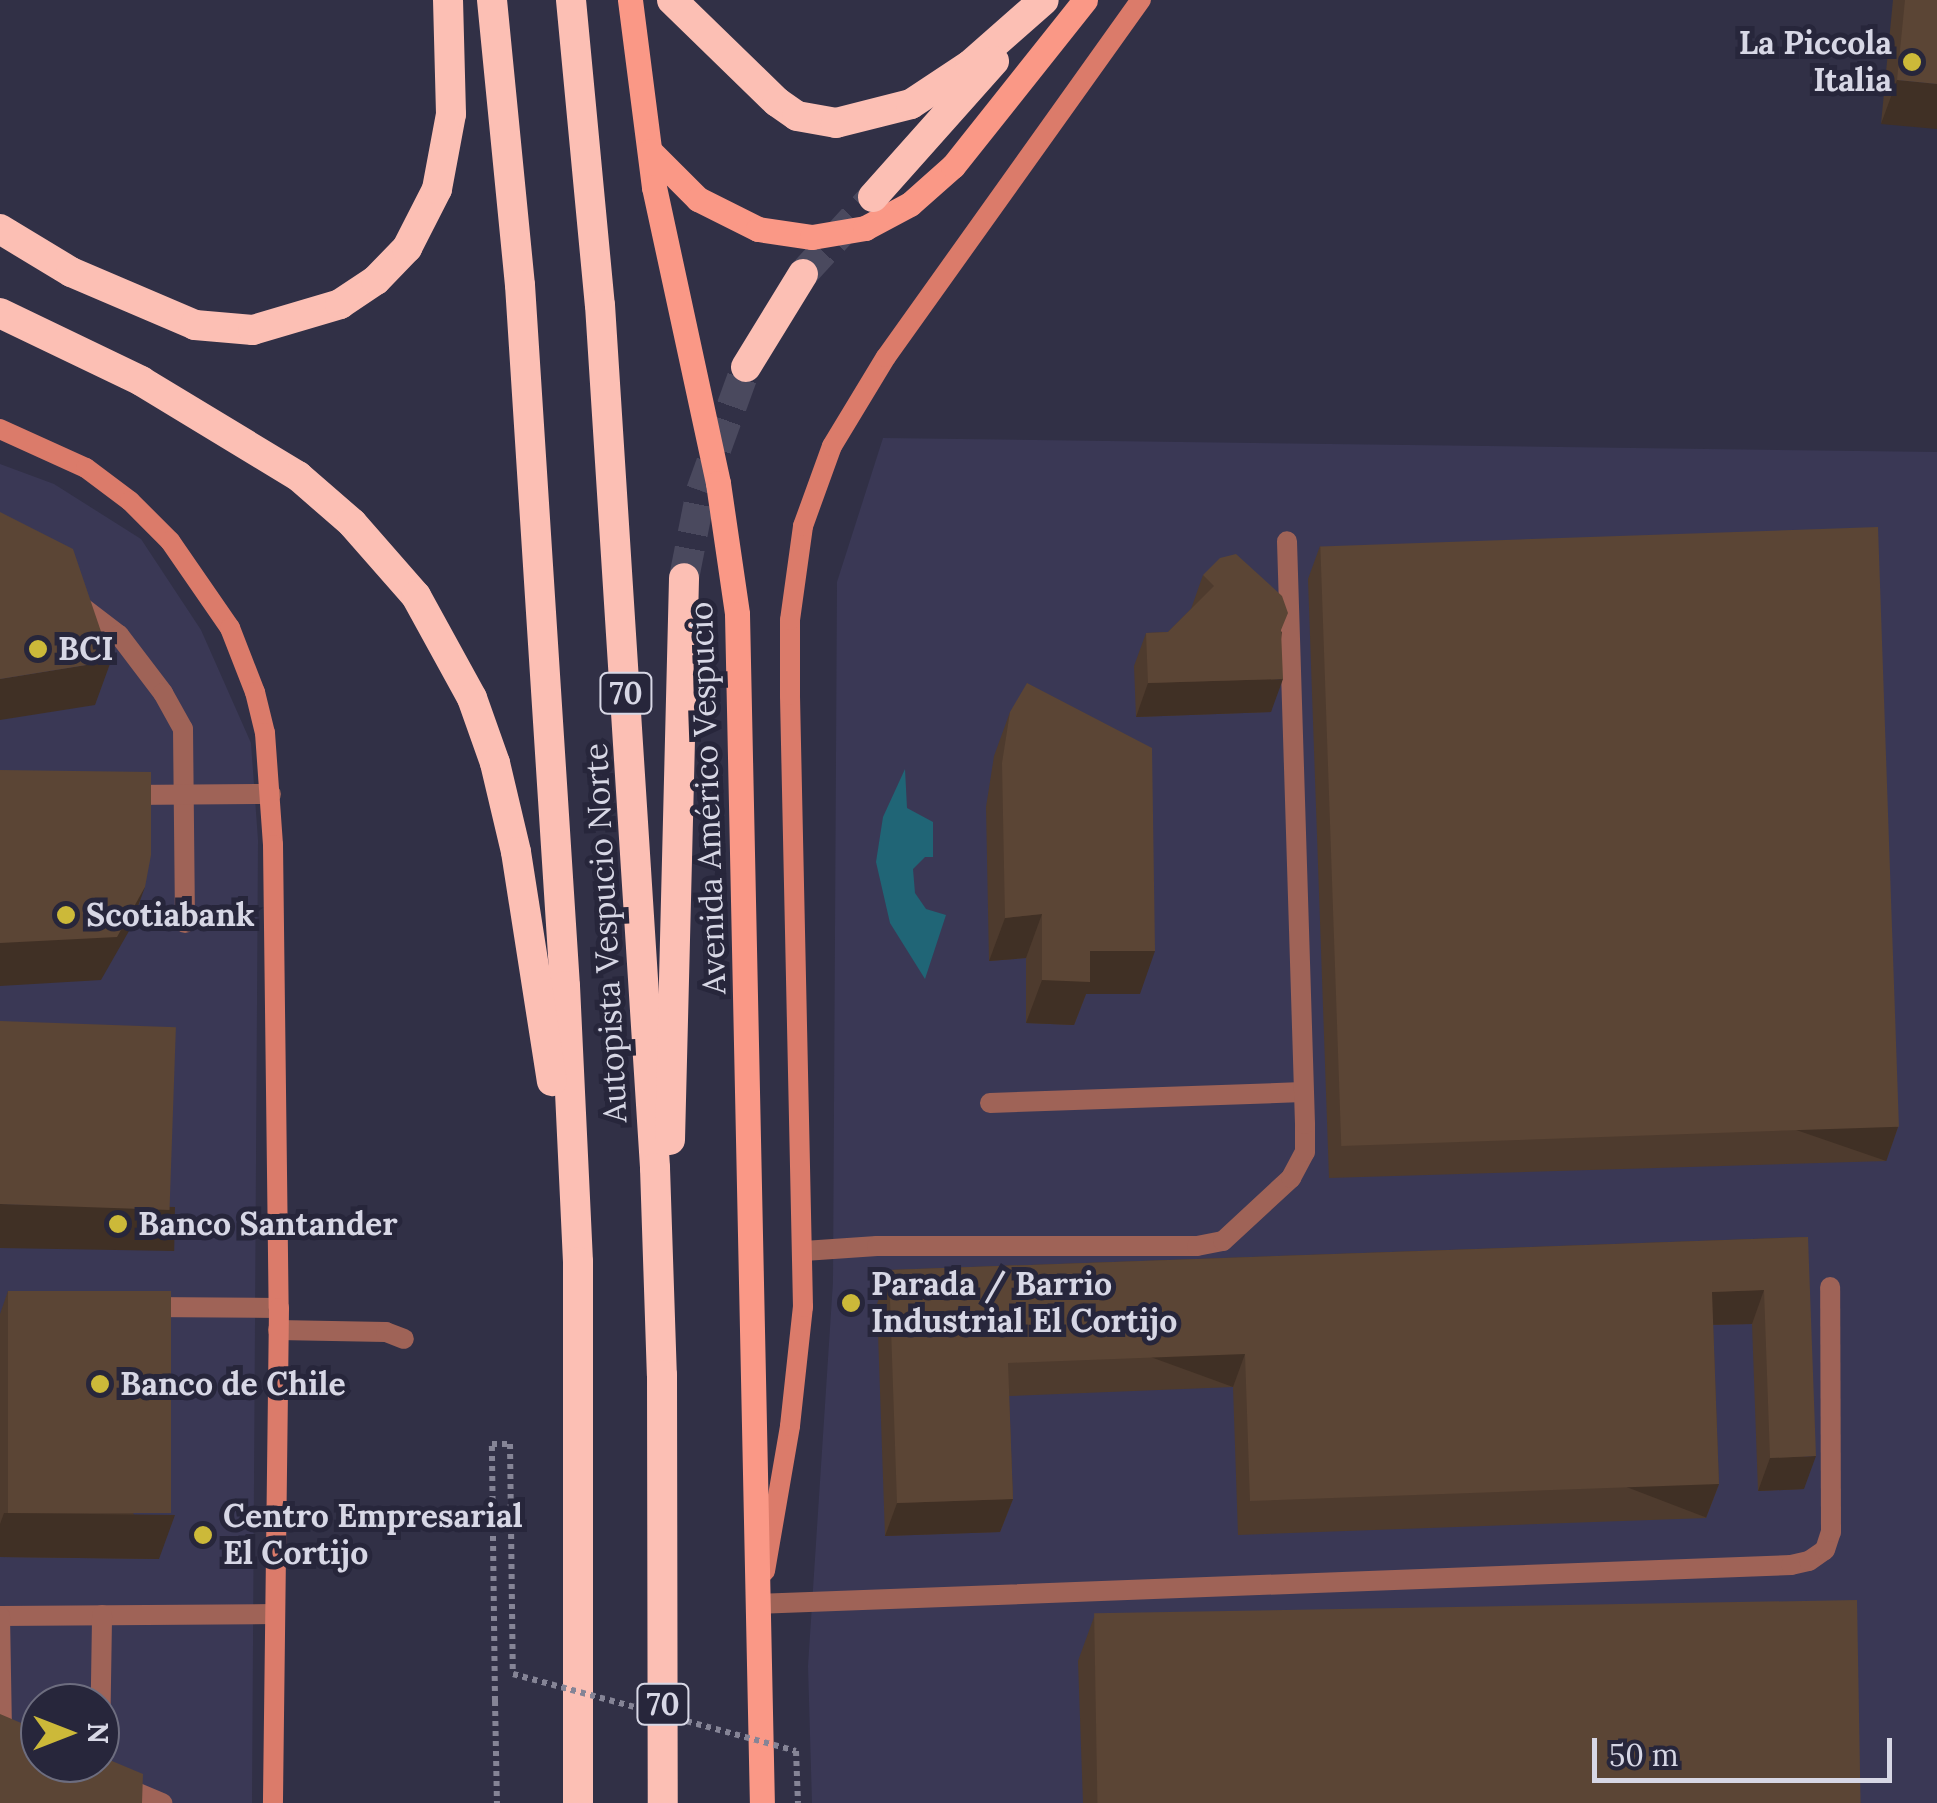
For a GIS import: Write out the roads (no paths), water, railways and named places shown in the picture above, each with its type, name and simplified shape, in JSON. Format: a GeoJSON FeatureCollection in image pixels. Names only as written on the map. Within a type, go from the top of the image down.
{"type":"FeatureCollection","features":[{"type":"Feature","properties":{"kind":"highway"},"geometry":{"type":"LineString","coordinates":[[0,229],[71,272],[195,325],[253,330],[321,312],[376,280],[407,248],[437,188],[451,114],[448,0]]}},
{"type":"Feature","properties":{"kind":"highway","name":"Autopista Vespucio Norte"},"geometry":{"type":"LineString","coordinates":[[492,0],[505,114],[546,645],[578,1262],[578,1803]]}},
{"type":"Feature","properties":{"kind":"highway","name":"Autopista Vespucio Norte"},"geometry":{"type":"LineString","coordinates":[[571,0],[633,794],[659,1282],[663,1803]]}},
{"type":"Feature","properties":{"kind":"highway"},"geometry":{"type":"LineString","coordinates":[[672,0],[777,102],[797,116],[836,123],[911,104],[970,65],[1044,0]]}},
{"type":"Feature","properties":{"kind":"highway"},"geometry":{"type":"LineString","coordinates":[[874,197],[1044,0]]}},
{"type":"Feature","properties":{"kind":"highway"},"geometry":{"type":"LineString","coordinates":[[746,367],[803,274]]}},
{"type":"Feature","properties":{"kind":"highway"},"geometry":{"type":"LineString","coordinates":[[0,313],[156,389],[298,476],[352,523],[416,596],[472,698],[505,801],[535,958],[578,1262]]}},
{"type":"Feature","properties":{"kind":"highway"},"geometry":{"type":"LineString","coordinates":[[659,1282],[674,1055],[679,671],[684,578]]}},
{"type":"Feature","properties":{"kind":"highway"},"geometry":{"type":"LineString","coordinates":[[568,1803],[579,1708]]}},
{"type":"Feature","properties":{"kind":"main road","name":"Avenida Américo Vespucio"},"geometry":{"type":"LineString","coordinates":[[630,0],[648,148],[722,500],[737,614],[762,1803]]}},
{"type":"Feature","properties":{"kind":"main road"},"geometry":{"type":"LineString","coordinates":[[648,148],[698,198],[758,229],[812,237],[865,228],[910,204],[953,166],[1085,0]]}},
{"type":"Feature","properties":{"kind":"main road","name":"Avenida Américo Vespucio"},"geometry":{"type":"LineString","coordinates":[[758,1604],[800,1362],[804,1251],[790,620],[803,526],[820,473],[886,356],[1141,0]]}},
{"type":"Feature","properties":{"kind":"main road"},"geometry":{"type":"LineString","coordinates":[[0,429],[68,457],[146,514],[196,574],[230,628],[255,692],[270,794],[278,1308],[273,1803]]}},
{"type":"Feature","properties":{"kind":"lane"},"geometry":{"type":"LineString","coordinates":[[804,1251],[878,1246],[1197,1246],[1223,1241],[1290,1178],[1304,1152],[1286,542]]}},
{"type":"Feature","properties":{"kind":"lane"},"geometry":{"type":"LineString","coordinates":[[60,589],[119,635],[163,693],[183,729],[186,923]]}},
{"type":"Feature","properties":{"kind":"lane"},"geometry":{"type":"LineString","coordinates":[[111,795],[270,794]]}},
{"type":"Feature","properties":{"kind":"lane"},"geometry":{"type":"LineString","coordinates":[[990,1103],[1302,1092]]}},
{"type":"Feature","properties":{"kind":"lane"},"geometry":{"type":"LineString","coordinates":[[758,1604],[1791,1565],[1810,1561],[1826,1550],[1832,1532],[1830,1287]]}},
{"type":"Feature","properties":{"kind":"lane"},"geometry":{"type":"LineString","coordinates":[[120,1307],[278,1308]]}},
{"type":"Feature","properties":{"kind":"lane"},"geometry":{"type":"LineString","coordinates":[[278,1330],[386,1332],[404,1339]]}},
{"type":"Feature","properties":{"kind":"lane"},"geometry":{"type":"LineString","coordinates":[[20,1744],[10,1740],[2,1728],[0,1616],[275,1614]]}},
{"type":"Feature","properties":{"kind":"lane"},"geometry":{"type":"LineString","coordinates":[[101,1683],[102,1615]]}},
{"type":"Feature","properties":{"kind":"lane"},"geometry":{"type":"LineString","coordinates":[[114,1783],[162,1803]]}},
{"type":"Feature","properties":{"kind":"water"},"geometry":{"type":"Polygon","coordinates":[[[905,769],[907,808],[933,822],[933,857],[925,857],[913,869],[915,893],[926,909],[946,915],[925,979],[890,923],[876,862],[883,817],[905,769]]]}},
{"type":"Feature","properties":{"kind":"tunnel"},"geometry":{"type":"LineString","coordinates":[[803,274],[873,197]]}},
{"type":"Feature","properties":{"kind":"tunnel"},"geometry":{"type":"LineString","coordinates":[[684,578],[701,491],[746,367]]}},
{"type":"Feature","properties":{"kind":"place","name":"La Piccola Italia"},"geometry":{"type":"Point","coordinates":[1912,62]}},
{"type":"Feature","properties":{"kind":"place","name":"BCI"},"geometry":{"type":"Point","coordinates":[38,649]}},
{"type":"Feature","properties":{"kind":"place","name":"Scotiabank"},"geometry":{"type":"Point","coordinates":[66,915]}},
{"type":"Feature","properties":{"kind":"place","name":"Banco Santander"},"geometry":{"type":"Point","coordinates":[118,1224]}},
{"type":"Feature","properties":{"kind":"place","name":"Parada / Barrio Industrial El Cortijo"},"geometry":{"type":"Point","coordinates":[851,1303]}},
{"type":"Feature","properties":{"kind":"place","name":"Banco de Chile"},"geometry":{"type":"Point","coordinates":[100,1384]}},
{"type":"Feature","properties":{"kind":"place","name":"Centro Empresarial El Cortijo"},"geometry":{"type":"Point","coordinates":[203,1535]}}]}
